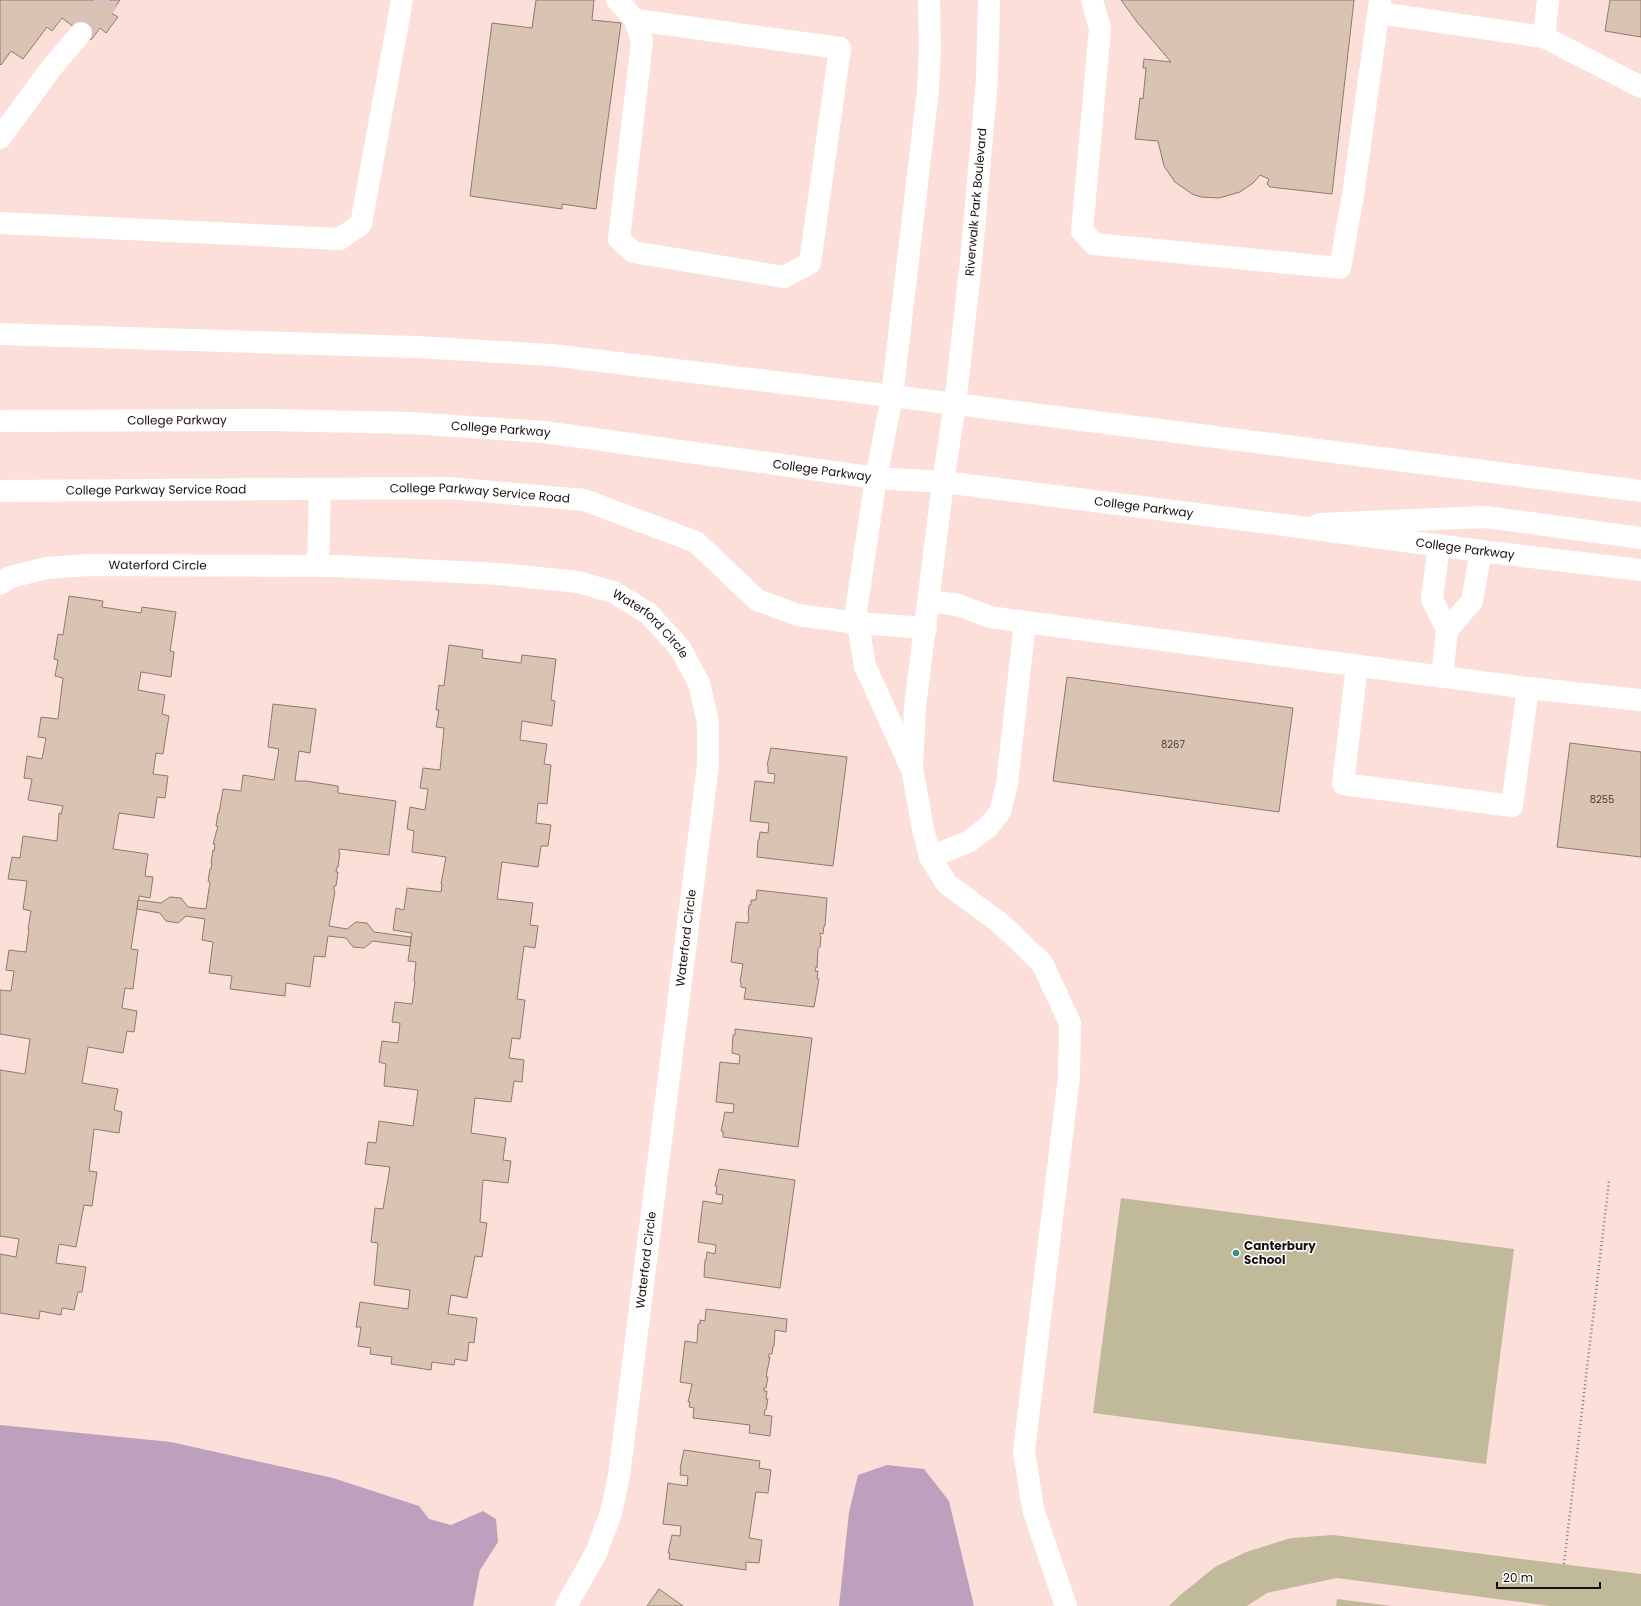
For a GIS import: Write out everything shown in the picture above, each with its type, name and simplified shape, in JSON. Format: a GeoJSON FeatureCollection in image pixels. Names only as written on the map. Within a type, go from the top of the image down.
{"type":"FeatureCollection","features":[{"type":"Feature","properties":{"kind":"street"},"geometry":{"type":"LineString","coordinates":[[0,223],[340,239],[361,224],[402,0]]}},
{"type":"Feature","properties":{"kind":"street"},"geometry":{"type":"LineString","coordinates":[[617,0],[635,20],[642,41],[619,239],[633,252],[784,277],[810,263],[840,48],[635,20]]}},
{"type":"Feature","properties":{"kind":"street"},"geometry":{"type":"LineString","coordinates":[[929,0],[930,49],[928,90],[892,396],[876,478],[856,611],[865,666],[912,768],[923,830],[930,857],[948,884],[1000,923],[1042,963],[1070,1023],[1069,1077],[1024,1451],[1034,1509],[1066,1606]]}},
{"type":"Feature","properties":{"kind":"street","name":"Riverwalk Park Boulevard"},"geometry":{"type":"LineString","coordinates":[[912,768],[916,707],[955,404],[971,262],[986,87],[989,0]]}},
{"type":"Feature","properties":{"kind":"street"},"geometry":{"type":"LineString","coordinates":[[1092,0],[1100,29],[1082,231],[1094,244],[1340,268],[1353,194],[1380,6],[1544,37],[1641,87]]}},
{"type":"Feature","properties":{"kind":"street"},"geometry":{"type":"LineString","coordinates":[[1544,37],[1548,0]]}},
{"type":"Feature","properties":{"kind":"street"},"geometry":{"type":"LineString","coordinates":[[0,138],[49,71],[81,33]]}},
{"type":"Feature","properties":{"kind":"street"},"geometry":{"type":"LineString","coordinates":[[0,334],[416,347],[551,355],[892,396],[1641,490]]}},
{"type":"Feature","properties":{"kind":"street","name":"College Parkway"},"geometry":{"type":"LineString","coordinates":[[0,422],[270,420],[411,423],[544,432],[876,478],[944,482],[1439,546],[1641,570]]}},
{"type":"Feature","properties":{"kind":"street","name":"College Parkway Service Road"},"geometry":{"type":"LineString","coordinates":[[0,491],[448,488],[584,500],[696,542],[757,600],[798,615],[926,628]]}},
{"type":"Feature","properties":{"kind":"street"},"geometry":{"type":"LineString","coordinates":[[318,566],[320,489]]}},
{"type":"Feature","properties":{"kind":"street"},"geometry":{"type":"LineString","coordinates":[[1284,525],[1486,518],[1641,538]]}},
{"type":"Feature","properties":{"kind":"street"},"geometry":{"type":"LineString","coordinates":[[1439,546],[1432,598],[1447,630],[1442,677]]}},
{"type":"Feature","properties":{"kind":"street"},"geometry":{"type":"LineString","coordinates":[[1447,630],[1472,601],[1481,551]]}},
{"type":"Feature","properties":{"kind":"street","name":"Waterford Circle"},"geometry":{"type":"LineString","coordinates":[[0,584],[10,577],[47,568],[89,565],[318,566],[500,574],[578,582],[613,592],[648,612],[680,648],[699,683],[708,722],[708,765],[619,1476],[611,1513],[596,1553],[566,1606]]}},
{"type":"Feature","properties":{"kind":"street"},"geometry":{"type":"LineString","coordinates":[[929,602],[958,606],[990,617],[1025,622],[1528,688],[1641,700]]}},
{"type":"Feature","properties":{"kind":"street"},"geometry":{"type":"LineString","coordinates":[[930,857],[968,842],[988,827],[1000,812],[1006,784],[1025,622]]}},
{"type":"Feature","properties":{"kind":"street"},"geometry":{"type":"LineString","coordinates":[[1357,666],[1343,784],[1512,806],[1528,688]]}},
{"type":"Feature","properties":{"kind":"path"},"geometry":{"type":"LineString","coordinates":[[1564,1564],[1609,1181]]}},
{"type":"Feature","properties":{"kind":"shaded area"},"geometry":{"type":"Polygon","coordinates":[[[1121,1198],[1514,1249],[1486,1464],[1093,1413],[1121,1198]]]}},
{"type":"Feature","properties":{"kind":"shaded area"},"geometry":{"type":"Polygon","coordinates":[[[0,1425],[171,1442],[333,1478],[419,1506],[429,1519],[451,1525],[483,1511],[496,1519],[498,1542],[480,1570],[473,1606],[0,1606],[0,1425]]]}},
{"type":"Feature","properties":{"kind":"shaded area"},"geometry":{"type":"Polygon","coordinates":[[[887,1465],[924,1469],[949,1501],[974,1606],[839,1606],[849,1512],[858,1475],[887,1465]]]}},
{"type":"Feature","properties":{"kind":"shaded area"},"geometry":{"type":"Polygon","coordinates":[[[1333,1535],[1641,1574],[1641,1606],[1550,1606],[1337,1578],[1267,1593],[1247,1606],[1169,1606],[1215,1567],[1246,1552],[1291,1538],[1333,1535]]]}},
{"type":"Feature","properties":{"kind":"shaded area"},"geometry":{"type":"Polygon","coordinates":[[[1337,1599],[1392,1606],[1336,1606],[1337,1599]]]}},
{"type":"Feature","properties":{"kind":"building"},"geometry":{"type":"Polygon","coordinates":[[[0,0],[120,0],[111,13],[118,17],[106,33],[100,28],[91,40],[62,18],[52,31],[47,27],[23,59],[11,51],[1,65],[0,0]]]}},
{"type":"Feature","properties":{"kind":"building"},"geometry":{"type":"Polygon","coordinates":[[[536,0],[594,0],[592,20],[621,23],[596,209],[562,204],[562,209],[470,196],[492,23],[532,28],[536,0]]]}},
{"type":"Feature","properties":{"kind":"building"},"geometry":{"type":"Polygon","coordinates":[[[1121,0],[1354,0],[1332,194],[1270,187],[1267,184],[1269,179],[1260,175],[1253,183],[1240,192],[1219,198],[1201,197],[1192,194],[1175,182],[1164,166],[1158,141],[1135,139],[1140,98],[1143,99],[1146,68],[1143,68],[1144,59],[1171,62],[1137,22],[1121,0]]]}},
{"type":"Feature","properties":{"kind":"building"},"geometry":{"type":"Polygon","coordinates":[[[1610,0],[1641,0],[1641,37],[1605,31],[1610,0]]]}},
{"type":"Feature","properties":{"kind":"building"},"geometry":{"type":"Polygon","coordinates":[[[69,596],[103,601],[102,607],[141,613],[142,607],[176,612],[170,651],[174,652],[171,677],[141,672],[138,690],[165,695],[162,714],[169,716],[163,754],[156,753],[153,774],[168,776],[165,798],[157,797],[154,818],[119,813],[113,849],[148,854],[145,876],[153,877],[150,898],[139,896],[131,949],[138,950],[133,989],[125,988],[122,1008],[137,1011],[134,1032],[127,1031],[123,1053],[88,1047],[82,1083],[118,1089],[114,1110],[122,1112],[119,1133],[94,1129],[89,1171],[97,1172],[92,1206],[84,1205],[76,1247],[59,1244],[56,1263],[86,1267],[82,1292],[78,1292],[74,1310],[62,1308],[61,1315],[40,1311],[39,1319],[0,1313],[0,1254],[16,1257],[19,1239],[0,1236],[0,1070],[25,1074],[30,1039],[0,1034],[0,990],[11,991],[14,971],[6,970],[9,950],[26,952],[31,911],[23,909],[27,881],[8,879],[12,857],[20,858],[23,836],[57,841],[59,813],[61,814],[63,806],[28,800],[32,779],[24,778],[27,756],[42,759],[46,738],[38,737],[41,717],[58,719],[63,678],[55,676],[58,660],[54,659],[58,634],[63,635],[69,596]]]}},
{"type":"Feature","properties":{"kind":"building"},"geometry":{"type":"Polygon","coordinates":[[[449,645],[483,650],[482,658],[521,663],[522,655],[556,659],[551,700],[555,701],[552,726],[522,721],[520,740],[547,744],[544,764],[551,765],[547,804],[538,803],[536,823],[551,825],[548,846],[541,846],[538,867],[502,862],[497,899],[533,903],[530,925],[538,926],[535,948],[524,946],[517,999],[525,1000],[520,1039],[512,1038],[509,1058],[524,1060],[522,1082],[514,1081],[511,1102],[475,1098],[471,1133],[506,1138],[503,1160],[511,1161],[508,1183],[483,1180],[480,1222],[487,1223],[482,1257],[475,1256],[467,1298],[451,1295],[448,1314],[477,1318],[474,1343],[469,1342],[467,1361],[455,1359],[454,1365],[432,1362],[431,1370],[391,1364],[392,1357],[370,1354],[371,1348],[358,1346],[361,1327],[356,1327],[360,1302],[408,1309],[410,1290],[374,1285],[378,1243],[371,1242],[375,1208],[383,1209],[390,1167],[365,1164],[368,1142],[376,1143],[379,1121],[413,1126],[418,1090],[384,1086],[386,1064],[379,1062],[382,1041],[398,1043],[400,1023],[392,1022],[395,1002],[412,1004],[415,981],[416,962],[408,961],[412,933],[393,930],[396,908],[404,910],[407,888],[441,892],[446,857],[412,852],[414,831],[407,829],[410,807],[425,810],[428,789],[420,788],[423,768],[440,770],[444,728],[436,727],[439,710],[436,710],[439,685],[444,686],[449,645]]]}},
{"type":"Feature","properties":{"kind":"building"},"geometry":{"type":"Polygon","coordinates":[[[1067,677],[1293,708],[1279,812],[1053,781],[1067,677]]]}},
{"type":"Feature","properties":{"kind":"building"},"geometry":{"type":"Polygon","coordinates":[[[273,704],[316,709],[310,753],[299,751],[295,781],[306,781],[338,786],[338,793],[396,801],[389,855],[339,849],[340,853],[336,872],[338,872],[336,886],[334,886],[335,891],[329,926],[347,929],[356,922],[367,923],[374,932],[411,937],[410,946],[373,941],[364,948],[353,947],[346,938],[328,936],[325,957],[314,956],[310,987],[286,983],[285,996],[230,989],[232,976],[209,973],[213,942],[202,940],[205,919],[186,916],[178,923],[166,921],[160,913],[137,909],[138,900],[161,903],[170,897],[181,898],[188,907],[206,909],[210,882],[208,881],[215,844],[213,844],[218,826],[216,826],[223,789],[241,791],[243,775],[274,780],[279,749],[268,747],[273,704]]]}},
{"type":"Feature","properties":{"kind":"building"},"geometry":{"type":"Polygon","coordinates":[[[1570,743],[1641,752],[1641,857],[1557,847],[1570,743]]]}},
{"type":"Feature","properties":{"kind":"building"},"geometry":{"type":"Polygon","coordinates":[[[771,748],[847,757],[833,866],[757,857],[760,832],[768,833],[769,823],[750,821],[755,781],[774,783],[775,774],[768,773],[767,765],[771,748]]]}},
{"type":"Feature","properties":{"kind":"building"},"geometry":{"type":"Polygon","coordinates":[[[757,890],[827,898],[825,926],[823,934],[820,933],[820,947],[818,948],[817,968],[816,967],[815,971],[818,971],[817,979],[819,979],[814,1007],[744,999],[746,988],[741,987],[740,982],[743,964],[731,962],[736,922],[748,923],[749,905],[751,905],[751,900],[756,900],[757,890]]]}},
{"type":"Feature","properties":{"kind":"building"},"geometry":{"type":"Polygon","coordinates":[[[735,1029],[812,1038],[798,1147],[723,1137],[723,1131],[721,1131],[725,1112],[733,1113],[734,1104],[716,1102],[720,1062],[739,1064],[740,1055],[732,1053],[733,1035],[735,1035],[735,1029]]]}},
{"type":"Feature","properties":{"kind":"building"},"geometry":{"type":"Polygon","coordinates":[[[719,1169],[795,1180],[780,1288],[704,1277],[707,1252],[715,1254],[716,1245],[698,1242],[703,1201],[722,1204],[723,1195],[716,1194],[717,1186],[715,1186],[719,1169]]]}},
{"type":"Feature","properties":{"kind":"building"},"geometry":{"type":"Polygon","coordinates":[[[706,1309],[787,1319],[786,1332],[775,1330],[772,1354],[769,1354],[768,1357],[770,1357],[766,1377],[768,1377],[764,1391],[767,1391],[766,1399],[768,1399],[764,1415],[772,1416],[770,1436],[749,1433],[750,1425],[693,1418],[694,1408],[689,1407],[690,1402],[688,1402],[692,1384],[680,1382],[685,1341],[697,1343],[698,1324],[700,1324],[700,1320],[705,1321],[706,1309]]]}},
{"type":"Feature","properties":{"kind":"building"},"geometry":{"type":"Polygon","coordinates":[[[684,1450],[760,1461],[759,1468],[771,1470],[768,1493],[756,1492],[749,1538],[762,1540],[759,1563],[746,1562],[746,1570],[669,1559],[670,1553],[668,1553],[672,1535],[680,1536],[681,1526],[663,1524],[668,1483],[687,1486],[688,1476],[680,1475],[684,1450]]]}},
{"type":"Feature","properties":{"kind":"building"},"geometry":{"type":"Polygon","coordinates":[[[659,1589],[683,1606],[647,1606],[659,1589]]]}},
{"type":"Feature","properties":{"kind":"tunnel"},"geometry":{"type":"LineString","coordinates":[[81,33],[109,0]]}},
{"type":"Feature","properties":{"kind":"place","name":"Canterbury School"},"geometry":{"type":"Point","coordinates":[1236,1253]}}]}
